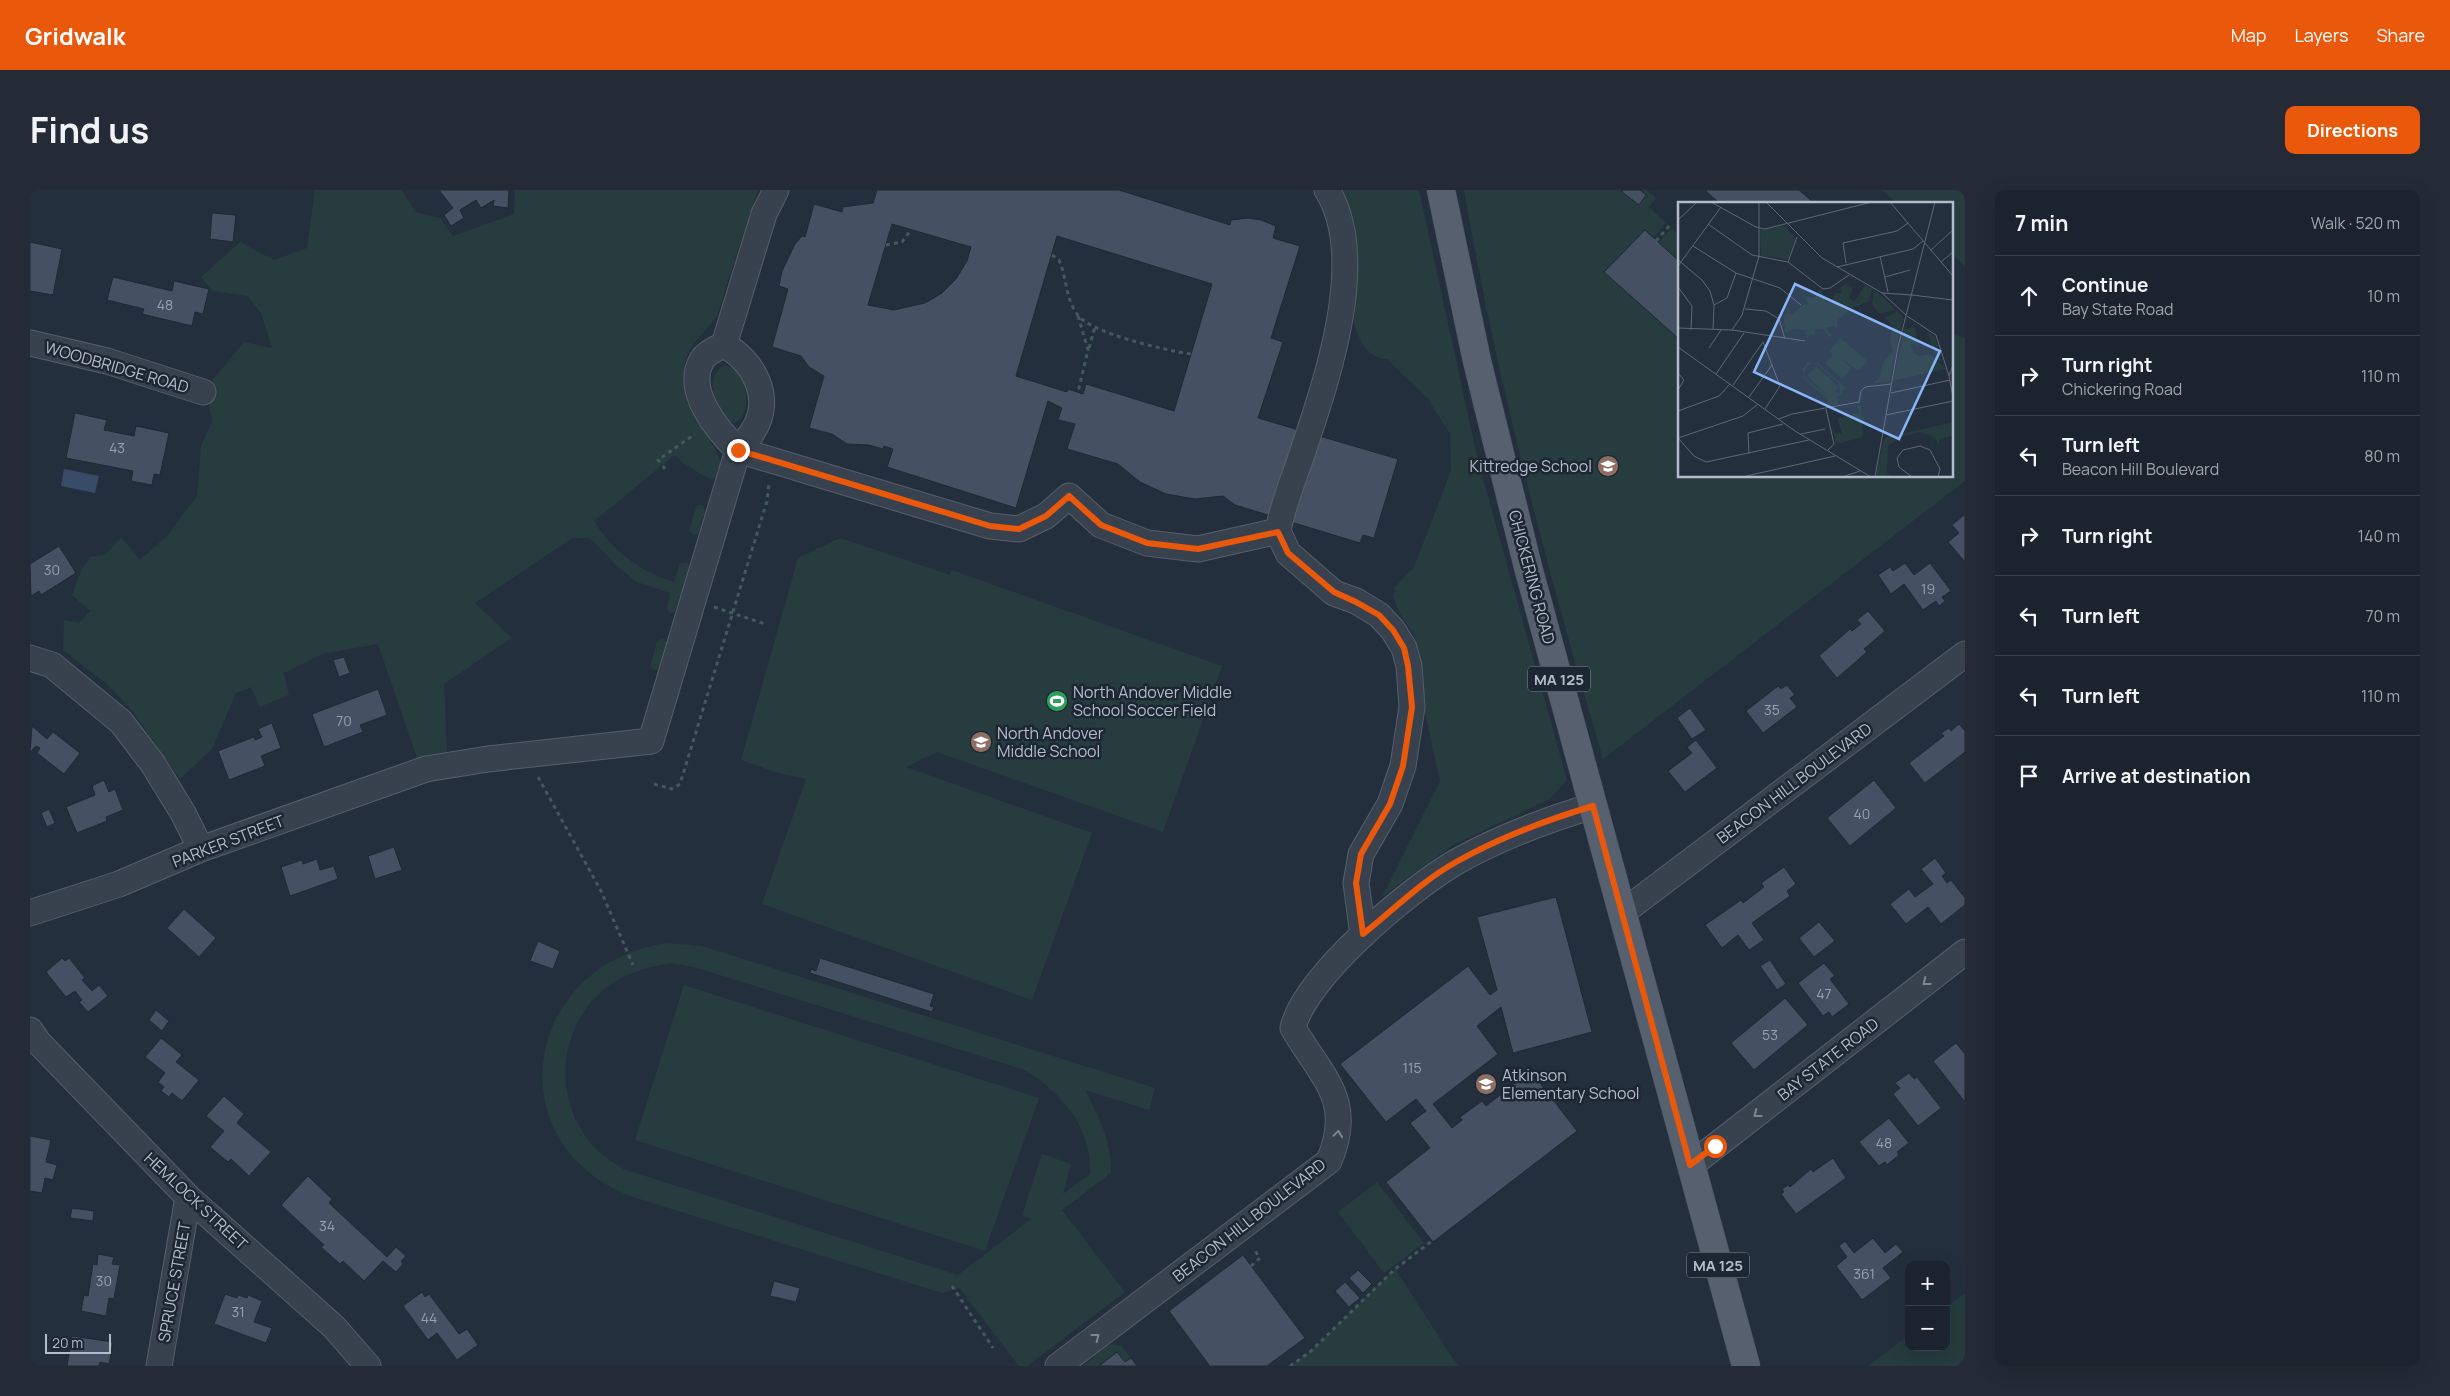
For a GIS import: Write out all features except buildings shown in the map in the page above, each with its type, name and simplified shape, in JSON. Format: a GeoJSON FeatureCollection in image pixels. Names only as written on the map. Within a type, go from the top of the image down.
{"type":"FeatureCollection","features":[{"type":"Feature","properties":{"kind":"main road","name":"CHICKERING ROAD"},"geometry":{"type":"LineString","coordinates":[[1441,190],[1482,380],[1528,567],[1746,1366]]}},
{"type":"Feature","properties":{"kind":"street"},"geometry":{"type":"LineString","coordinates":[[776,190],[764,214],[724,345],[713,350],[702,360],[698,377],[704,407],[721,434],[738,450],[990,526],[1019,529],[1046,516],[1069,496],[1101,525],[1147,543],[1198,549],[1278,532]]}},
{"type":"Feature","properties":{"kind":"street"},"geometry":{"type":"LineString","coordinates":[[1327,190],[1334,201],[1344,246],[1344,301],[1330,365],[1281,514],[1278,532],[1288,553],[1334,592],[1379,615],[1393,630],[1404,648],[1408,666],[1412,707],[1403,766],[1390,804],[1361,854],[1356,883],[1363,934]]}},
{"type":"Feature","properties":{"kind":"street","name":"WOODBRIDGE ROAD"},"geometry":{"type":"LineString","coordinates":[[30,343],[107,361],[203,392]]}},
{"type":"Feature","properties":{"kind":"street"},"geometry":{"type":"LineString","coordinates":[[695,601],[738,450],[754,430],[761,413],[762,390],[755,374],[745,360],[724,345]]}},
{"type":"Feature","properties":{"kind":"street","name":"PARKER STREET"},"geometry":{"type":"LineString","coordinates":[[30,913],[119,884],[200,849],[426,769],[532,754],[652,741],[695,601]]}},
{"type":"Feature","properties":{"kind":"street","name":"BEACON HILL BOULEVARD"},"geometry":{"type":"LineString","coordinates":[[1622,913],[1965,654]]}},
{"type":"Feature","properties":{"kind":"street"},"geometry":{"type":"LineString","coordinates":[[30,658],[52,665],[120,722],[153,764],[183,813],[200,849]]}},
{"type":"Feature","properties":{"kind":"street","name":"BEACON HILL BOULEVARD"},"geometry":{"type":"LineString","coordinates":[[1058,1366],[1329,1161],[1338,1141],[1340,1120],[1336,1098],[1293,1028],[1296,1016],[1322,976],[1363,934],[1455,862],[1542,823],[1593,806]]}},
{"type":"Feature","properties":{"kind":"street","name":"BAY STATE ROAD"},"geometry":{"type":"LineString","coordinates":[[1690,1165],[1965,952]]}},
{"type":"Feature","properties":{"kind":"street","name":"HEMLOCK STREET"},"geometry":{"type":"LineString","coordinates":[[30,1030],[39,1044],[188,1198],[334,1327],[368,1366]]}},
{"type":"Feature","properties":{"kind":"street","name":"SPRUCE STREET"},"geometry":{"type":"LineString","coordinates":[[159,1366],[188,1198]]}},
{"type":"Feature","properties":{"kind":"path"},"geometry":{"type":"LineString","coordinates":[[1656,241],[1668,226]]}},
{"type":"Feature","properties":{"kind":"path"},"geometry":{"type":"LineString","coordinates":[[886,245],[902,242],[911,230]]}},
{"type":"Feature","properties":{"kind":"path"},"geometry":{"type":"LineString","coordinates":[[1052,255],[1060,260],[1069,300],[1078,316],[1088,350]]}},
{"type":"Feature","properties":{"kind":"path"},"geometry":{"type":"LineString","coordinates":[[1078,316],[1095,327],[1174,352],[1192,354]]}},
{"type":"Feature","properties":{"kind":"path"},"geometry":{"type":"LineString","coordinates":[[1078,392],[1095,327]]}},
{"type":"Feature","properties":{"kind":"path"},"geometry":{"type":"LineString","coordinates":[[665,469],[658,460],[699,431]]}},
{"type":"Feature","properties":{"kind":"path"},"geometry":{"type":"LineString","coordinates":[[654,784],[672,789],[680,784],[767,501],[770,479]]}},
{"type":"Feature","properties":{"kind":"path"},"geometry":{"type":"LineString","coordinates":[[695,601],[765,624]]}},
{"type":"Feature","properties":{"kind":"path"},"geometry":{"type":"LineString","coordinates":[[532,754],[537,776],[601,891],[633,965]]}},
{"type":"Feature","properties":{"kind":"path"},"geometry":{"type":"LineString","coordinates":[[1290,1366],[1310,1352],[1395,1269],[1432,1241]]}},
{"type":"Feature","properties":{"kind":"path"},"geometry":{"type":"LineString","coordinates":[[952,1286],[993,1348]]}},
{"type":"Feature","properties":{"kind":"green space"},"geometry":{"type":"Polygon","coordinates":[[[315,190],[402,190],[415,212],[440,218],[453,236],[514,214],[515,190],[758,190],[718,313],[691,348],[685,363],[687,392],[692,413],[714,448],[721,467],[719,475],[711,480],[683,463],[675,455],[594,521],[609,542],[628,559],[662,578],[674,582],[680,563],[688,562],[689,568],[675,612],[670,613],[667,609],[670,593],[637,582],[619,568],[590,538],[572,538],[475,603],[512,638],[444,684],[447,752],[417,758],[378,644],[322,654],[284,673],[289,695],[260,707],[251,687],[236,693],[212,749],[180,779],[133,712],[108,685],[63,650],[64,620],[79,623],[90,611],[72,595],[80,573],[90,557],[105,555],[121,537],[140,560],[167,536],[197,496],[201,446],[212,422],[206,388],[244,342],[272,348],[261,313],[247,296],[213,291],[201,277],[240,242],[274,260],[307,248],[315,190]]]}},
{"type":"Feature","properties":{"kind":"green space"},"geometry":{"type":"Polygon","coordinates":[[[1343,190],[1419,190],[1478,461],[1567,780],[1550,799],[1453,845],[1382,897],[1440,781],[1425,713],[1423,670],[1414,635],[1399,612],[1393,597],[1395,587],[1414,567],[1451,471],[1450,434],[1428,399],[1387,359],[1375,356],[1370,352],[1359,336],[1352,311],[1356,273],[1355,241],[1343,190]]]}},
{"type":"Feature","properties":{"kind":"green space","name":"Kittredge School"},"geometry":{"type":"Polygon","coordinates":[[[1464,190],[1647,190],[1656,198],[1649,207],[1666,223],[1653,238],[1605,272],[1678,338],[1678,478],[1952,478],[1952,333],[1965,338],[1965,481],[1603,759],[1525,476],[1477,262],[1464,190]]]}},
{"type":"Feature","properties":{"kind":"green space"},"geometry":{"type":"Polygon","coordinates":[[[1882,190],[1965,190],[1965,266],[1952,254],[1952,202],[1895,202],[1882,190]]]}},
{"type":"Feature","properties":{"kind":"green space"},"geometry":{"type":"Polygon","coordinates":[[[1671,228],[1678,234],[1678,260],[1658,243],[1671,228]]]}},
{"type":"Feature","properties":{"kind":"green space"},"geometry":{"type":"Polygon","coordinates":[[[724,365],[738,370],[746,390],[744,412],[736,423],[726,420],[713,391],[714,377],[724,365]]]}},
{"type":"Feature","properties":{"kind":"green space"},"geometry":{"type":"Polygon","coordinates":[[[703,505],[705,511],[698,534],[693,535],[689,531],[696,507],[703,505]]]}},
{"type":"Feature","properties":{"kind":"green space"},"geometry":{"type":"Polygon","coordinates":[[[840,538],[950,575],[952,570],[1222,666],[1163,832],[937,752],[906,767],[1092,833],[1032,1000],[762,904],[806,779],[778,773],[741,760],[798,558],[840,538]]]}},
{"type":"Feature","properties":{"kind":"green space"},"geometry":{"type":"Polygon","coordinates":[[[663,638],[667,643],[660,669],[654,670],[650,666],[657,642],[663,638]]]}},
{"type":"Feature","properties":{"kind":"green space"},"geometry":{"type":"Polygon","coordinates":[[[668,943],[702,946],[1155,1088],[1149,1110],[1085,1090],[1100,1120],[1107,1140],[1111,1173],[1062,1210],[1125,1292],[1027,1366],[1019,1366],[959,1288],[942,1293],[630,1196],[586,1170],[558,1136],[544,1097],[544,1056],[557,1017],[582,983],[620,957],[668,943]],[[672,963],[655,966],[622,977],[608,986],[592,1001],[580,1018],[571,1037],[567,1057],[566,1078],[568,1098],[575,1118],[586,1137],[594,1146],[623,1169],[958,1275],[1031,1219],[1022,1215],[1042,1154],[1071,1164],[1063,1194],[1090,1174],[1086,1141],[1080,1126],[1071,1112],[1049,1088],[1022,1069],[697,968],[672,963]]]}},
{"type":"Feature","properties":{"kind":"green space"},"geometry":{"type":"Polygon","coordinates":[[[684,985],[1039,1098],[985,1251],[635,1140],[684,985]]]}},
{"type":"Feature","properties":{"kind":"green space"},"geometry":{"type":"Polygon","coordinates":[[[1377,1182],[1424,1243],[1384,1273],[1338,1212],[1377,1182]]]}},
{"type":"Feature","properties":{"kind":"green space"},"geometry":{"type":"Polygon","coordinates":[[[1395,1269],[1458,1366],[1290,1366],[1310,1352],[1395,1269]]]}},
{"type":"Feature","properties":{"kind":"green space"},"geometry":{"type":"Polygon","coordinates":[[[1965,1293],[1965,1355],[1958,1366],[1868,1366],[1905,1338],[1905,1351],[1950,1351],[1950,1304],[1965,1293]]]}},
{"type":"Feature","properties":{"kind":"green space"},"geometry":{"type":"Polygon","coordinates":[[[1108,1345],[1121,1345],[1131,1358],[1125,1362],[1117,1352],[1099,1366],[1083,1366],[1108,1345]]]}},
{"type":"Feature","properties":{"kind":"water"},"geometry":{"type":"Polygon","coordinates":[[[64,469],[99,476],[95,493],[61,486],[64,469]]]}},
{"type":"Feature","properties":{"kind":"place","name":"Kittredge School"},"geometry":{"type":"Point","coordinates":[1608,466]}},
{"type":"Feature","properties":{"kind":"place","name":"North Andover Middle School Soccer Field"},"geometry":{"type":"Point","coordinates":[1057,701]}},
{"type":"Feature","properties":{"kind":"place","name":"North Andover Middle School"},"geometry":{"type":"Point","coordinates":[981,742]}},
{"type":"Feature","properties":{"kind":"place","name":"Atkinson Elementary School"},"geometry":{"type":"Point","coordinates":[1486,1084]}},
{"type":"Feature","properties":{"kind":"route"},"geometry":{"type":"LineString","coordinates":[[738,450],[777,460],[990,526],[1019,529],[1046,516],[1069,496],[1101,525],[1147,543],[1198,549],[1278,532],[1288,553],[1334,592],[1379,615],[1393,630],[1404,648],[1408,666],[1412,707],[1403,766],[1390,804],[1361,854],[1356,883],[1363,934],[1455,862],[1504,838],[1593,806],[1690,1165],[1715,1146]]}}]}
